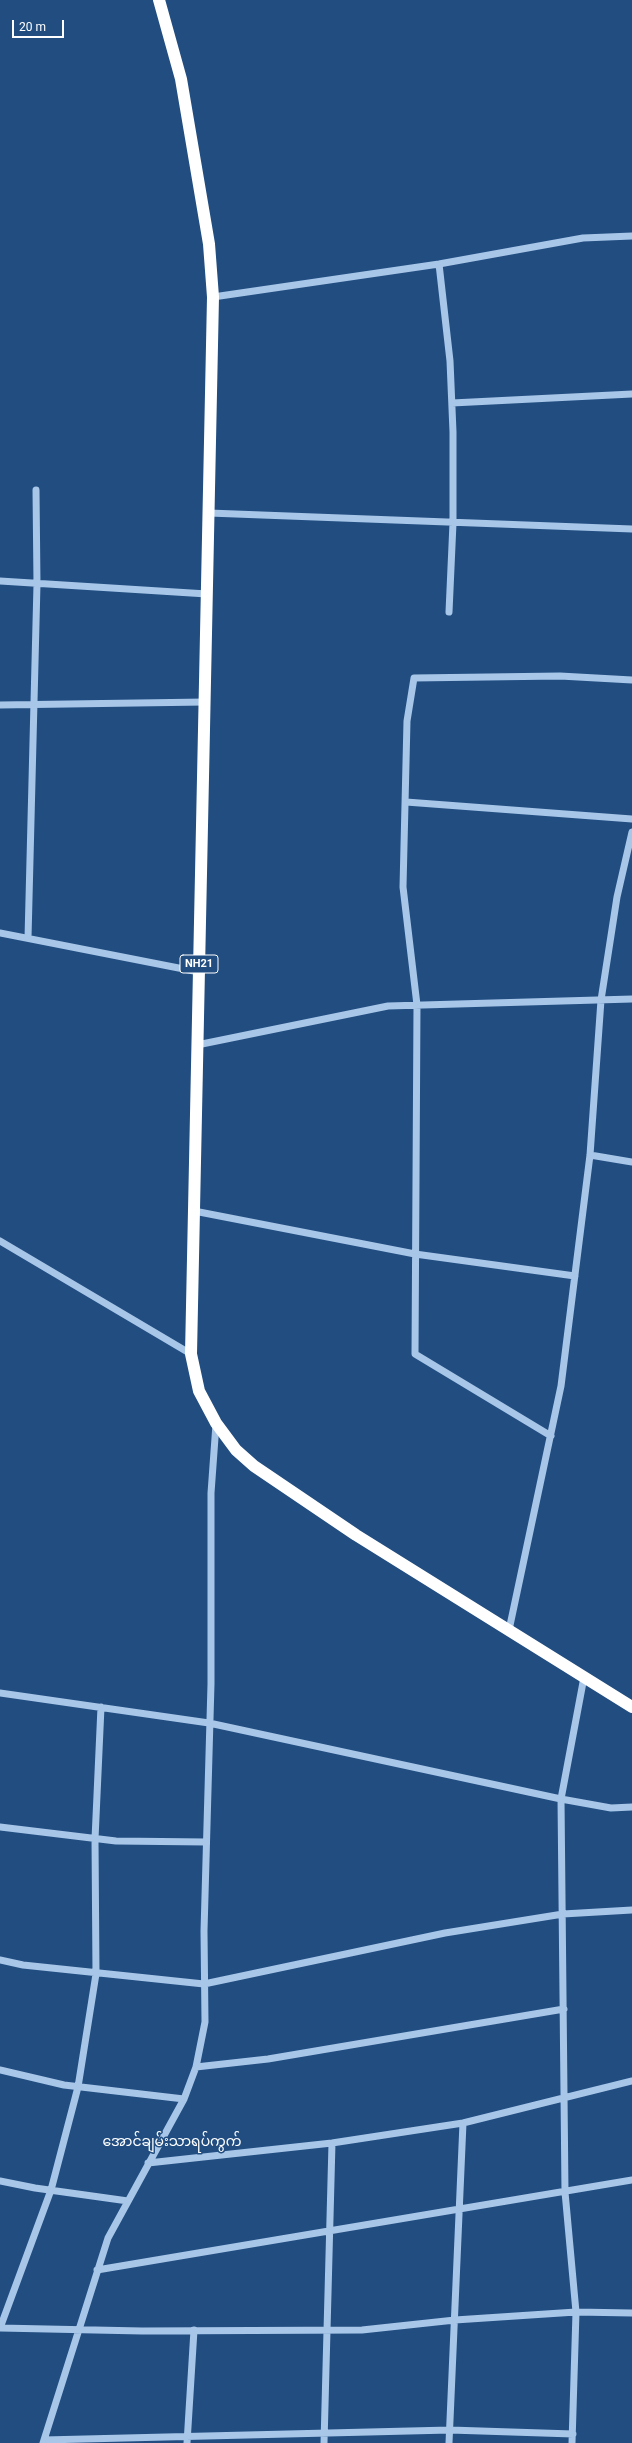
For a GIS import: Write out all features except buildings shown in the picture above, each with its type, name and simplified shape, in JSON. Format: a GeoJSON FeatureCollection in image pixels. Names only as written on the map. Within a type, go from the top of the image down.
{"type":"FeatureCollection","features":[{"type":"Feature","properties":{"kind":"highway","name":"NH21"},"geometry":{"type":"LineString","coordinates":[[159,0],[181,78],[209,244],[213,297],[190,1354],[199,1391],[216,1424],[236,1450],[254,1466],[356,1535],[632,1707]]}},
{"type":"Feature","properties":{"kind":"street"},"geometry":{"type":"LineString","coordinates":[[213,297],[439,264],[583,238],[632,236]]}},
{"type":"Feature","properties":{"kind":"street"},"geometry":{"type":"LineString","coordinates":[[439,264],[450,361],[452,403],[453,523],[449,612]]}},
{"type":"Feature","properties":{"kind":"street"},"geometry":{"type":"LineString","coordinates":[[452,403],[632,394]]}},
{"type":"Feature","properties":{"kind":"street"},"geometry":{"type":"LineString","coordinates":[[28,938],[38,584],[36,490]]}},
{"type":"Feature","properties":{"kind":"street"},"geometry":{"type":"LineString","coordinates":[[209,513],[302,515],[453,523],[632,529]]}},
{"type":"Feature","properties":{"kind":"street"},"geometry":{"type":"LineString","coordinates":[[0,581],[207,594]]}},
{"type":"Feature","properties":{"kind":"street"},"geometry":{"type":"LineString","coordinates":[[551,1436],[416,1354],[415,1254],[417,1005],[403,887],[407,721],[414,678],[560,676],[632,680]]}},
{"type":"Feature","properties":{"kind":"street"},"geometry":{"type":"LineString","coordinates":[[0,706],[205,702]]}},
{"type":"Feature","properties":{"kind":"street"},"geometry":{"type":"LineString","coordinates":[[406,802],[632,819]]}},
{"type":"Feature","properties":{"kind":"street"},"geometry":{"type":"LineString","coordinates":[[509,1630],[561,1386],[590,1155],[601,1000],[617,897],[632,832]]}},
{"type":"Feature","properties":{"kind":"street"},"geometry":{"type":"LineString","coordinates":[[0,933],[199,972]]}},
{"type":"Feature","properties":{"kind":"street"},"geometry":{"type":"LineString","coordinates":[[197,1045],[388,1006],[632,999]]}},
{"type":"Feature","properties":{"kind":"street"},"geometry":{"type":"LineString","coordinates":[[590,1155],[632,1162]]}},
{"type":"Feature","properties":{"kind":"street"},"geometry":{"type":"LineString","coordinates":[[194,1211],[415,1254],[575,1276]]}},
{"type":"Feature","properties":{"kind":"street"},"geometry":{"type":"LineString","coordinates":[[0,1241],[190,1354]]}},
{"type":"Feature","properties":{"kind":"street"},"geometry":{"type":"LineString","coordinates":[[216,1424],[211,1493],[211,1684],[206,1842],[204,1984],[205,2022],[196,2067],[184,2099],[108,2238],[44,2442],[187,2439],[324,2433],[450,2430],[573,2434]]}},
{"type":"Feature","properties":{"kind":"street"},"geometry":{"type":"LineString","coordinates":[[572,2443],[576,2312],[565,2192],[561,1800],[584,1677]]}},
{"type":"Feature","properties":{"kind":"street"},"geometry":{"type":"LineString","coordinates":[[0,1693],[209,1722],[561,1800],[611,1808],[632,1807]]}},
{"type":"Feature","properties":{"kind":"street"},"geometry":{"type":"LineString","coordinates":[[101,1707],[95,1839],[96,1974],[78,2087],[51,2190],[0,2328],[79,2330],[362,2330],[455,2320],[576,2312],[632,2313]]}},
{"type":"Feature","properties":{"kind":"street"},"geometry":{"type":"LineString","coordinates":[[0,1827],[95,1839],[206,1842]]}},
{"type":"Feature","properties":{"kind":"street"},"geometry":{"type":"LineString","coordinates":[[0,1960],[23,1966],[204,1984],[445,1933],[563,1914],[632,1910]]}},
{"type":"Feature","properties":{"kind":"street"},"geometry":{"type":"LineString","coordinates":[[196,2067],[291,2055],[564,2009]]}},
{"type":"Feature","properties":{"kind":"street"},"geometry":{"type":"LineString","coordinates":[[0,2070],[78,2087],[184,2099]]}},
{"type":"Feature","properties":{"kind":"street"},"geometry":{"type":"LineString","coordinates":[[148,2163],[332,2143],[463,2123],[632,2082]]}},
{"type":"Feature","properties":{"kind":"street"},"geometry":{"type":"LineString","coordinates":[[449,2443],[463,2123]]}},
{"type":"Feature","properties":{"kind":"street"},"geometry":{"type":"LineString","coordinates":[[324,2443],[331,2232],[332,2143]]}},
{"type":"Feature","properties":{"kind":"street"},"geometry":{"type":"LineString","coordinates":[[0,2180],[51,2190],[128,2201]]}},
{"type":"Feature","properties":{"kind":"street"},"geometry":{"type":"LineString","coordinates":[[97,2270],[459,2211],[632,2180]]}},
{"type":"Feature","properties":{"kind":"street"},"geometry":{"type":"LineString","coordinates":[[187,2439],[194,2330]]}},
{"type":"Feature","properties":{"kind":"district","name":"အောင်ချမ်းသာရပ်ကွက်"},"geometry":{"type":"Point","coordinates":[172,2142]}}]}
